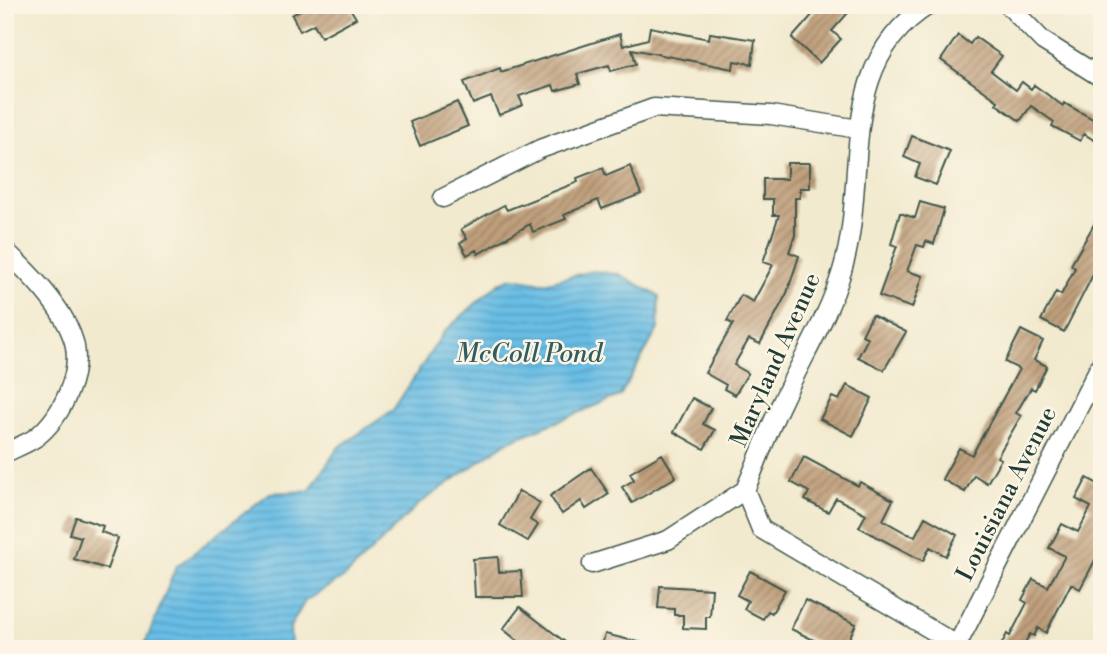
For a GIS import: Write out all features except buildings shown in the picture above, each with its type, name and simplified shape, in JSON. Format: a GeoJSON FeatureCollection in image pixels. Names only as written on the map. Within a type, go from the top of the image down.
{"type":"FeatureCollection","features":[{"type":"Feature","properties":{"kind":"street","name":"Maryland Avenue"},"geometry":{"type":"LineString","coordinates":[[746,490],[781,403],[828,311],[842,269],[850,228],[859,129],[871,72],[889,38],[929,5]]}},
{"type":"Feature","properties":{"kind":"street"},"geometry":{"type":"LineString","coordinates":[[1008,5],[1043,41],[1102,78]]}},
{"type":"Feature","properties":{"kind":"street"},"geometry":{"type":"LineString","coordinates":[[443,198],[540,149],[654,108],[771,115],[859,129]]}},
{"type":"Feature","properties":{"kind":"street"},"geometry":{"type":"LineString","coordinates":[[5,250],[52,302],[71,333],[76,358],[63,404],[48,426],[34,439],[5,453]]}},
{"type":"Feature","properties":{"kind":"street","name":"Louisiana Avenue"},"geometry":{"type":"LineString","coordinates":[[956,647],[1102,362]]}},
{"type":"Feature","properties":{"kind":"street"},"geometry":{"type":"LineString","coordinates":[[592,564],[667,540],[746,490],[761,529],[956,647]]}},
{"type":"Feature","properties":{"kind":"water","name":"McColl Pond"},"geometry":{"type":"Polygon","coordinates":[[[592,271],[619,274],[659,296],[658,329],[620,396],[507,442],[419,504],[346,576],[305,601],[290,627],[291,649],[143,649],[176,567],[270,493],[309,491],[338,448],[393,410],[444,332],[499,283],[513,278],[544,283],[592,271]]]}}]}
